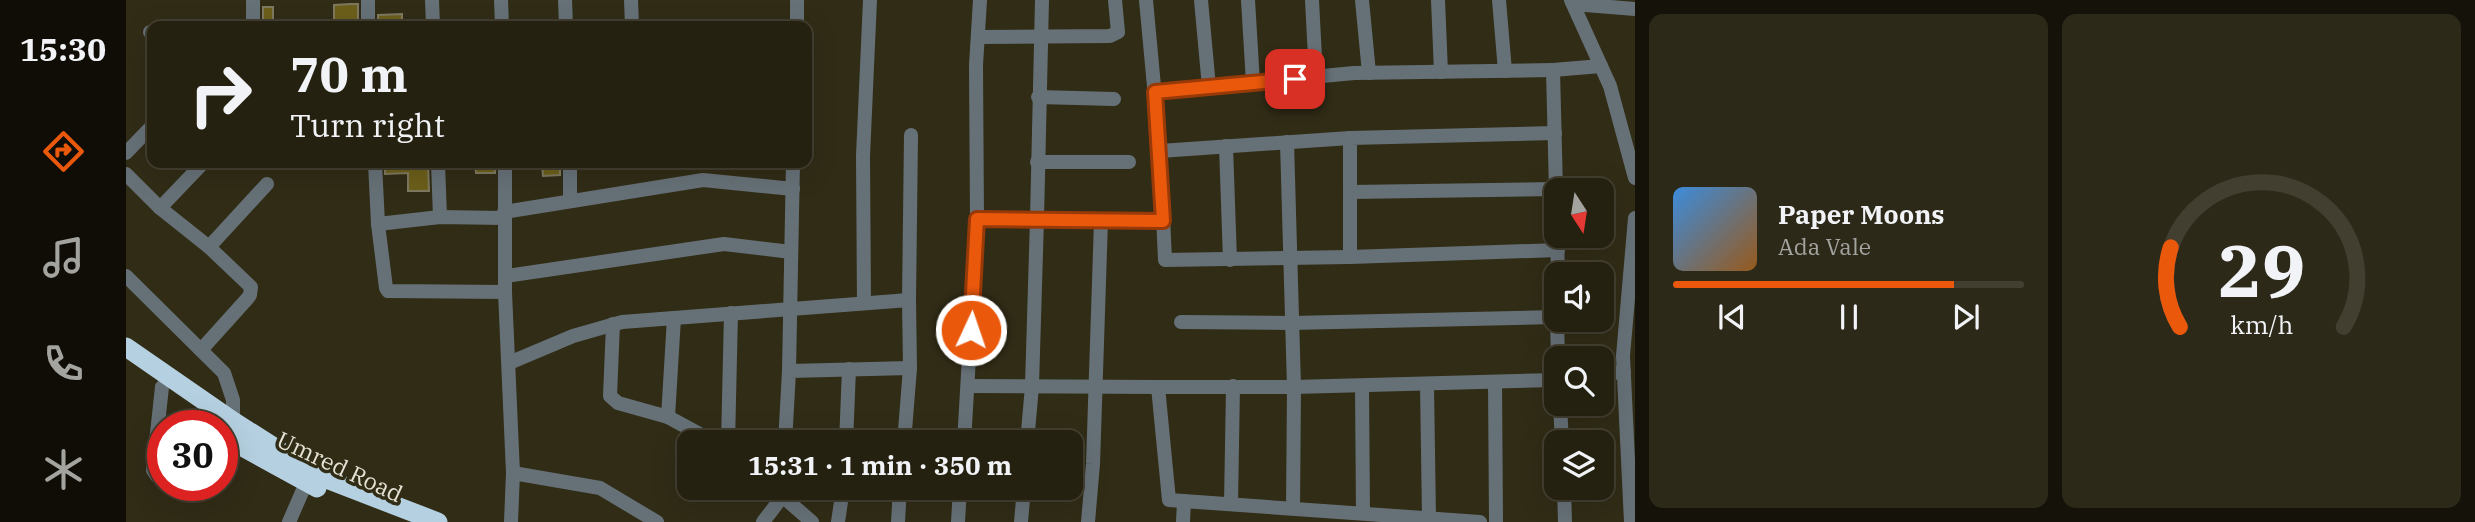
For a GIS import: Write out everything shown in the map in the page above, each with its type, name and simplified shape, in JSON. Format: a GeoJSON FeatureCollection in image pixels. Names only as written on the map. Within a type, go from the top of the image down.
{"type":"FeatureCollection","features":[{"type":"Feature","properties":{"kind":"highway"},"geometry":{"type":"LineString","coordinates":[[126,347],[202,410]]}},
{"type":"Feature","properties":{"kind":"highway","name":"Umred Road"},"geometry":{"type":"LineString","coordinates":[[126,361],[197,410]]}},
{"type":"Feature","properties":{"kind":"highway"},"geometry":{"type":"LineString","coordinates":[[238,434],[321,477],[438,522]]}},
{"type":"Feature","properties":{"kind":"highway","name":"Umred Road"},"geometry":{"type":"LineString","coordinates":[[238,442],[246,449],[306,483],[350,503],[403,522]]}},
{"type":"Feature","properties":{"kind":"street"},"geometry":{"type":"LineString","coordinates":[[253,0],[253,21]]}},
{"type":"Feature","properties":{"kind":"street"},"geometry":{"type":"LineString","coordinates":[[368,0],[368,21]]}},
{"type":"Feature","properties":{"kind":"street"},"geometry":{"type":"LineString","coordinates":[[432,0],[433,21]]}},
{"type":"Feature","properties":{"kind":"street"},"geometry":{"type":"LineString","coordinates":[[501,0],[502,21]]}},
{"type":"Feature","properties":{"kind":"street"},"geometry":{"type":"LineString","coordinates":[[565,0],[566,21]]}},
{"type":"Feature","properties":{"kind":"street"},"geometry":{"type":"LineString","coordinates":[[631,0],[632,21]]}},
{"type":"Feature","properties":{"kind":"street"},"geometry":{"type":"LineString","coordinates":[[797,0],[797,21]]}},
{"type":"Feature","properties":{"kind":"street"},"geometry":{"type":"LineString","coordinates":[[864,303],[863,156],[870,0]]}},
{"type":"Feature","properties":{"kind":"street"},"geometry":{"type":"LineString","coordinates":[[965,430],[977,219],[980,0]]}},
{"type":"Feature","properties":{"kind":"street"},"geometry":{"type":"LineString","coordinates":[[1028,430],[1037,219],[1042,0]]}},
{"type":"Feature","properties":{"kind":"street"},"geometry":{"type":"LineString","coordinates":[[978,37],[1110,36],[1118,32],[1115,0]]}},
{"type":"Feature","properties":{"kind":"street"},"geometry":{"type":"LineString","coordinates":[[1146,0],[1160,151],[1166,260],[1350,257],[1544,244]]}},
{"type":"Feature","properties":{"kind":"street"},"geometry":{"type":"LineString","coordinates":[[1201,0],[1209,87]]}},
{"type":"Feature","properties":{"kind":"street"},"geometry":{"type":"LineString","coordinates":[[1248,0],[1253,83]]}},
{"type":"Feature","properties":{"kind":"street"},"geometry":{"type":"LineString","coordinates":[[1312,0],[1316,77]]}},
{"type":"Feature","properties":{"kind":"street"},"geometry":{"type":"LineString","coordinates":[[1362,0],[1369,73]]}},
{"type":"Feature","properties":{"kind":"street"},"geometry":{"type":"LineString","coordinates":[[1438,0],[1441,72]]}},
{"type":"Feature","properties":{"kind":"street"},"geometry":{"type":"LineString","coordinates":[[1499,0],[1505,71]]}},
{"type":"Feature","properties":{"kind":"street"},"geometry":{"type":"LineString","coordinates":[[1572,2],[1635,9]]}},
{"type":"Feature","properties":{"kind":"street"},"geometry":{"type":"LineString","coordinates":[[1572,2],[1610,86],[1635,178]]}},
{"type":"Feature","properties":{"kind":"street"},"geometry":{"type":"LineString","coordinates":[[1155,92],[1369,73],[1553,70],[1601,66]]}},
{"type":"Feature","properties":{"kind":"street"},"geometry":{"type":"LineString","coordinates":[[1553,70],[1556,178]]}},
{"type":"Feature","properties":{"kind":"street"},"geometry":{"type":"LineString","coordinates":[[1038,97],[1114,99]]}},
{"type":"Feature","properties":{"kind":"street"},"geometry":{"type":"LineString","coordinates":[[126,153],[147,131]]}},
{"type":"Feature","properties":{"kind":"street"},"geometry":{"type":"LineString","coordinates":[[1160,151],[1350,138],[1555,133]]}},
{"type":"Feature","properties":{"kind":"street"},"geometry":{"type":"LineString","coordinates":[[905,430],[910,368],[911,135]]}},
{"type":"Feature","properties":{"kind":"street"},"geometry":{"type":"LineString","coordinates":[[1350,138],[1350,257]]}},
{"type":"Feature","properties":{"kind":"street"},"geometry":{"type":"LineString","coordinates":[[1287,142],[1294,387],[1293,508]]}},
{"type":"Feature","properties":{"kind":"street"},"geometry":{"type":"LineString","coordinates":[[1226,146],[1230,260]]}},
{"type":"Feature","properties":{"kind":"street"},"geometry":{"type":"LineString","coordinates":[[1037,162],[1129,162]]}},
{"type":"Feature","properties":{"kind":"street"},"geometry":{"type":"LineString","coordinates":[[160,208],[198,168]]}},
{"type":"Feature","properties":{"kind":"street"},"geometry":{"type":"LineString","coordinates":[[375,168],[378,224],[388,291],[505,292]]}},
{"type":"Feature","properties":{"kind":"street"},"geometry":{"type":"LineString","coordinates":[[438,168],[440,217]]}},
{"type":"Feature","properties":{"kind":"street"},"geometry":{"type":"LineString","coordinates":[[505,168],[505,292],[513,472],[511,522]]}},
{"type":"Feature","properties":{"kind":"street"},"geometry":{"type":"LineString","coordinates":[[570,168],[570,201]]}},
{"type":"Feature","properties":{"kind":"street"},"geometry":{"type":"LineString","coordinates":[[786,430],[793,168]]}},
{"type":"Feature","properties":{"kind":"street"},"geometry":{"type":"LineString","coordinates":[[126,174],[160,208],[209,247],[249,285],[251,291],[247,299],[201,350]]}},
{"type":"Feature","properties":{"kind":"street"},"geometry":{"type":"LineString","coordinates":[[378,224],[440,217],[504,215],[570,201],[703,180],[793,189]]}},
{"type":"Feature","properties":{"kind":"street"},"geometry":{"type":"LineString","coordinates":[[209,247],[267,184]]}},
{"type":"Feature","properties":{"kind":"street"},"geometry":{"type":"LineString","coordinates":[[1350,191],[1544,190]]}},
{"type":"Feature","properties":{"kind":"street"},"geometry":{"type":"LineString","coordinates":[[1631,522],[1624,372],[1629,357],[1635,218]]}},
{"type":"Feature","properties":{"kind":"street"},"geometry":{"type":"LineString","coordinates":[[977,219],[1163,221]]}},
{"type":"Feature","properties":{"kind":"street"},"geometry":{"type":"LineString","coordinates":[[1088,522],[1093,464],[1101,221]]}},
{"type":"Feature","properties":{"kind":"street"},"geometry":{"type":"LineString","coordinates":[[506,276],[724,244],[791,252]]}},
{"type":"Feature","properties":{"kind":"street"},"geometry":{"type":"LineString","coordinates":[[126,276],[224,373],[233,400],[228,410]]}},
{"type":"Feature","properties":{"kind":"street"},"geometry":{"type":"LineString","coordinates":[[509,363],[573,336],[613,324],[909,300]]}},
{"type":"Feature","properties":{"kind":"street"},"geometry":{"type":"LineString","coordinates":[[728,430],[731,313]]}},
{"type":"Feature","properties":{"kind":"street"},"geometry":{"type":"LineString","coordinates":[[668,417],[674,318]]}},
{"type":"Feature","properties":{"kind":"street"},"geometry":{"type":"LineString","coordinates":[[1181,322],[1544,319]]}},
{"type":"Feature","properties":{"kind":"street"},"geometry":{"type":"LineString","coordinates":[[613,324],[610,396],[618,403],[668,417],[692,430]]}},
{"type":"Feature","properties":{"kind":"street"},"geometry":{"type":"LineString","coordinates":[[789,371],[910,368]]}},
{"type":"Feature","properties":{"kind":"street"},"geometry":{"type":"LineString","coordinates":[[847,430],[849,369]]}},
{"type":"Feature","properties":{"kind":"street"},"geometry":{"type":"LineString","coordinates":[[1614,373],[1624,372]]}},
{"type":"Feature","properties":{"kind":"street"},"geometry":{"type":"LineString","coordinates":[[968,386],[1294,387],[1544,380]]}},
{"type":"Feature","properties":{"kind":"street"},"geometry":{"type":"LineString","coordinates":[[1495,382],[1496,522]]}},
{"type":"Feature","properties":{"kind":"street"},"geometry":{"type":"LineString","coordinates":[[1427,385],[1429,518]]}},
{"type":"Feature","properties":{"kind":"street"},"geometry":{"type":"LineString","coordinates":[[1231,504],[1233,386]]}},
{"type":"Feature","properties":{"kind":"street"},"geometry":{"type":"LineString","coordinates":[[1363,386],[1363,513]]}},
{"type":"Feature","properties":{"kind":"street"},"geometry":{"type":"LineString","coordinates":[[161,410],[162,387]]}},
{"type":"Feature","properties":{"kind":"street"},"geometry":{"type":"LineString","coordinates":[[1158,387],[1169,499],[1480,522]]}},
{"type":"Feature","properties":{"kind":"street"},"geometry":{"type":"LineString","coordinates":[[513,472],[600,488],[657,522]]}},
{"type":"Feature","properties":{"kind":"street"},"geometry":{"type":"LineString","coordinates":[[289,522],[306,483]]}},
{"type":"Feature","properties":{"kind":"street"},"geometry":{"type":"LineString","coordinates":[[763,522],[774,500]]}},
{"type":"Feature","properties":{"kind":"street"},"geometry":{"type":"LineString","coordinates":[[789,500],[812,522]]}},
{"type":"Feature","properties":{"kind":"street"},"geometry":{"type":"LineString","coordinates":[[838,522],[841,500]]}},
{"type":"Feature","properties":{"kind":"street"},"geometry":{"type":"LineString","coordinates":[[898,522],[899,500]]}},
{"type":"Feature","properties":{"kind":"street"},"geometry":{"type":"LineString","coordinates":[[958,522],[959,500]]}},
{"type":"Feature","properties":{"kind":"street"},"geometry":{"type":"LineString","coordinates":[[1021,522],[1023,500]]}},
{"type":"Feature","properties":{"kind":"street"},"geometry":{"type":"LineString","coordinates":[[1564,500],[1565,522]]}},
{"type":"Feature","properties":{"kind":"street"},"geometry":{"type":"LineString","coordinates":[[1183,522],[1184,501]]}},
{"type":"Feature","properties":{"kind":"building"},"geometry":{"type":"Polygon","coordinates":[[[358,4],[358,21],[334,21],[334,5],[358,4]]]}},
{"type":"Feature","properties":{"kind":"building"},"geometry":{"type":"Polygon","coordinates":[[[263,7],[273,7],[273,21],[263,21],[263,7]]]}},
{"type":"Feature","properties":{"kind":"building"},"geometry":{"type":"Polygon","coordinates":[[[402,14],[402,21],[378,21],[378,15],[402,14]]]}},
{"type":"Feature","properties":{"kind":"building"},"geometry":{"type":"Polygon","coordinates":[[[385,168],[428,168],[429,191],[408,191],[408,173],[385,174],[385,168]]]}},
{"type":"Feature","properties":{"kind":"building"},"geometry":{"type":"Polygon","coordinates":[[[476,168],[495,168],[495,173],[476,173],[476,168]]]}},
{"type":"Feature","properties":{"kind":"building"},"geometry":{"type":"Polygon","coordinates":[[[542,168],[560,168],[560,175],[543,176],[542,168]]]}},
{"type":"Feature","properties":{"kind":"route"},"geometry":{"type":"LineString","coordinates":[[971,330],[977,219],[1163,221],[1155,92],[1295,79]]}}]}
